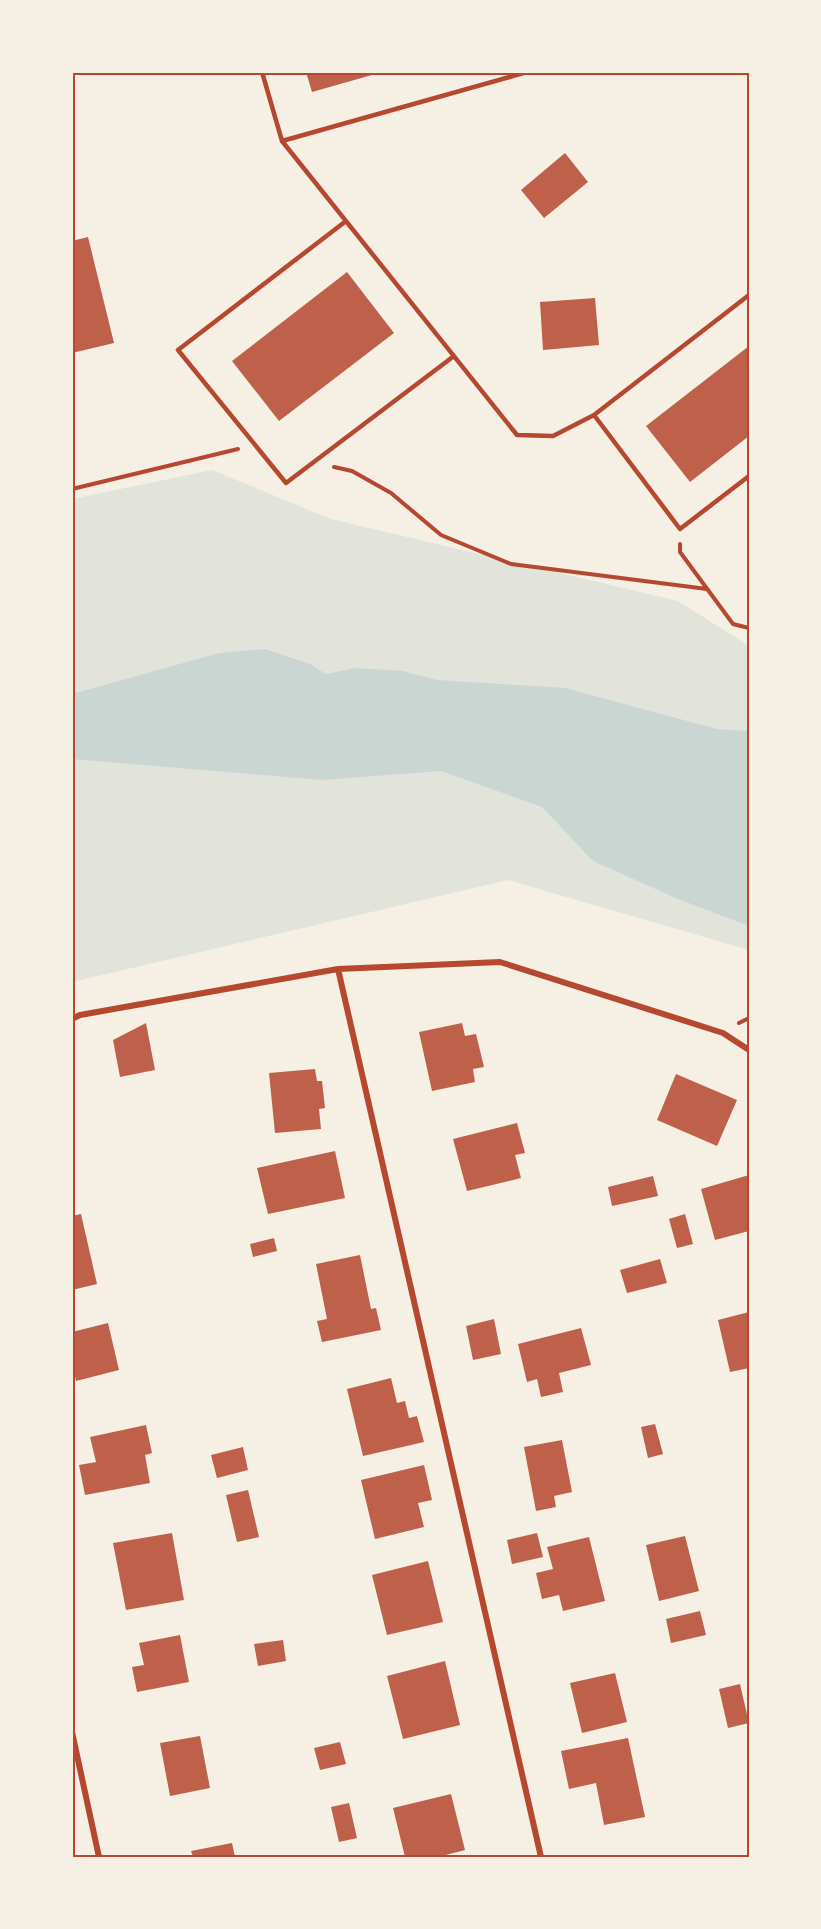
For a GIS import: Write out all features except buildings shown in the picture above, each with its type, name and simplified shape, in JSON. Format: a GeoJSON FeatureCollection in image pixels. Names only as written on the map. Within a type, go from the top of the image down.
{"type":"FeatureCollection","features":[{"type":"Feature","properties":{"kind":"street"},"geometry":{"type":"LineString","coordinates":[[72,1019],[91,1013],[338,969],[500,962],[723,1033],[749,1050]]}},
{"type":"Feature","properties":{"kind":"street"},"geometry":{"type":"LineString","coordinates":[[338,969],[540,1857]]}},
{"type":"Feature","properties":{"kind":"street"},"geometry":{"type":"LineString","coordinates":[[72,1732],[99,1857]]}},
{"type":"Feature","properties":{"kind":"lane"},"geometry":{"type":"LineString","coordinates":[[262,72],[282,141],[517,435],[554,436],[594,415],[749,295]]}},
{"type":"Feature","properties":{"kind":"lane"},"geometry":{"type":"LineString","coordinates":[[282,141],[527,72]]}},
{"type":"Feature","properties":{"kind":"lane"},"geometry":{"type":"LineString","coordinates":[[346,221],[178,350],[286,483],[454,356]]}},
{"type":"Feature","properties":{"kind":"lane"},"geometry":{"type":"LineString","coordinates":[[594,415],[680,529],[749,476]]}},
{"type":"Feature","properties":{"kind":"path"},"geometry":{"type":"LineString","coordinates":[[72,489],[255,445]]}},
{"type":"Feature","properties":{"kind":"path"},"geometry":{"type":"LineString","coordinates":[[313,463],[352,471],[391,493],[441,535],[511,564],[707,589]]}},
{"type":"Feature","properties":{"kind":"path"},"geometry":{"type":"LineString","coordinates":[[680,529],[680,552],[733,624],[749,628]]}},
{"type":"Feature","properties":{"kind":"shaded area"},"geometry":{"type":"Polygon","coordinates":[[[212,470],[331,519],[678,601],[749,646],[749,950],[508,880],[72,982],[72,499],[212,470]]]}},
{"type":"Feature","properties":{"kind":"shaded area"},"geometry":{"type":"Polygon","coordinates":[[[265,649],[310,664],[326,674],[356,668],[403,671],[437,680],[565,688],[717,729],[749,731],[749,926],[678,899],[593,861],[542,807],[441,771],[321,780],[72,759],[72,694],[219,653],[265,649]]]}}]}
